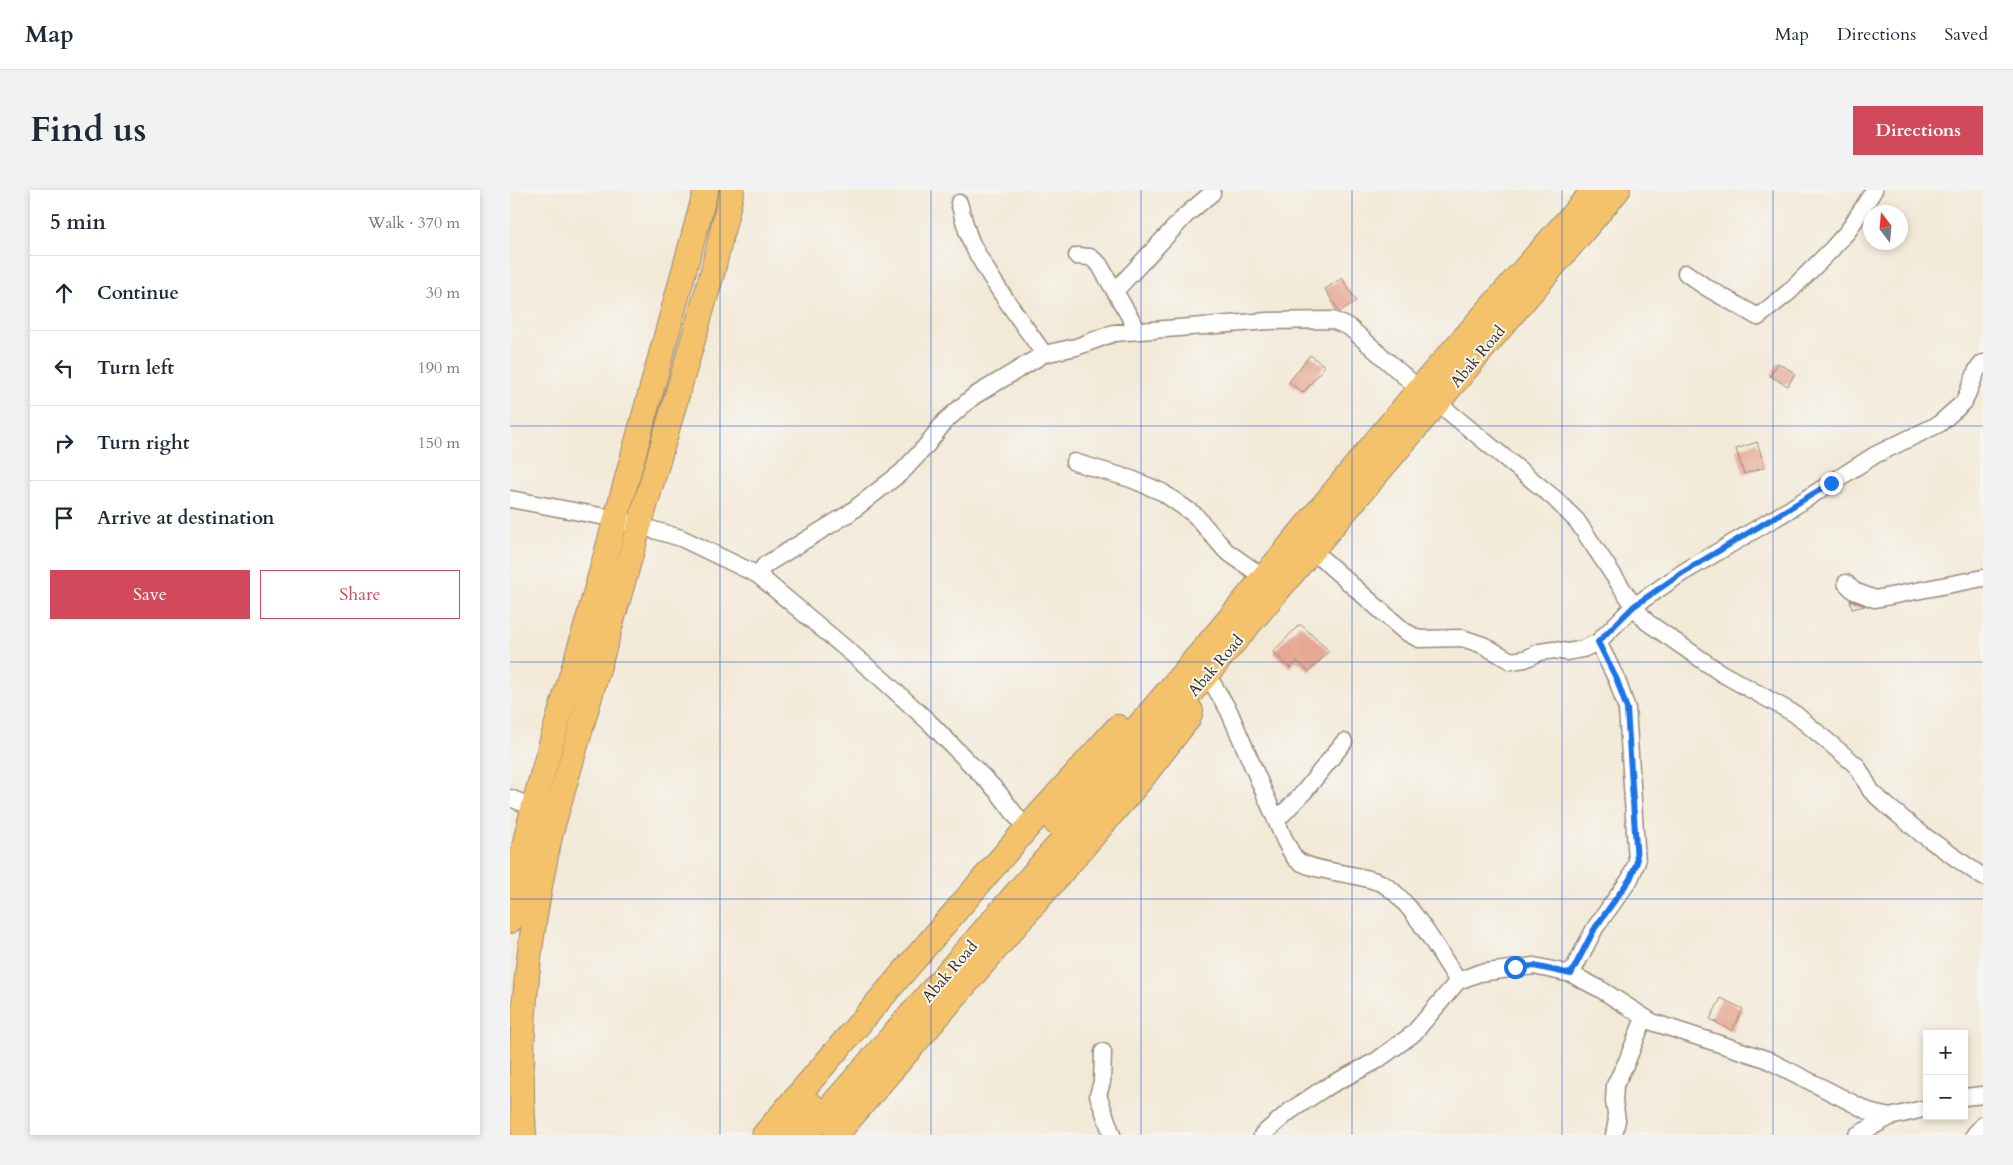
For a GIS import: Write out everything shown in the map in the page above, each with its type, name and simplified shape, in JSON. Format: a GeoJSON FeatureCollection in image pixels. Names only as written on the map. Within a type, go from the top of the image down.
{"type":"FeatureCollection","features":[{"type":"Feature","properties":{"kind":"highway"},"geometry":{"type":"LineString","coordinates":[[524,1135],[521,1092],[523,1013],[539,887],[706,190]]}},
{"type":"Feature","properties":{"kind":"highway"},"geometry":{"type":"LineString","coordinates":[[510,922],[516,881],[533,807],[627,522],[712,274],[732,190]]}},
{"type":"Feature","properties":{"kind":"highway","name":"Abak Road"},"geometry":{"type":"LineString","coordinates":[[786,1135],[1225,624],[1419,389],[1594,190]]}},
{"type":"Feature","properties":{"kind":"highway","name":"Abak Road"},"geometry":{"type":"LineString","coordinates":[[806,1135],[1207,674],[1618,190]]}},
{"type":"Feature","properties":{"kind":"highway"},"geometry":{"type":"LineString","coordinates":[[764,1135],[1026,829],[1153,690],[1225,624]]}},
{"type":"Feature","properties":{"kind":"highway"},"geometry":{"type":"LineString","coordinates":[[836,1135],[1140,782],[1188,719],[1207,674]]}},
{"type":"Feature","properties":{"kind":"street"},"geometry":{"type":"LineString","coordinates":[[1686,273],[1704,286],[1758,317],[1789,292],[1831,250],[1848,231],[1874,190]]}},
{"type":"Feature","properties":{"kind":"street"},"geometry":{"type":"LineString","coordinates":[[1115,291],[1186,216],[1212,193]]}},
{"type":"Feature","properties":{"kind":"street"},"geometry":{"type":"LineString","coordinates":[[959,203],[971,241],[979,257],[1010,309],[1044,354]]}},
{"type":"Feature","properties":{"kind":"street"},"geometry":{"type":"LineString","coordinates":[[1077,256],[1090,257],[1099,264],[1138,331]]}},
{"type":"Feature","properties":{"kind":"street"},"geometry":{"type":"LineString","coordinates":[[758,576],[765,565],[848,514],[902,472],[945,420],[974,396],[1044,354],[1076,347],[1114,333],[1268,321],[1332,320],[1349,326],[1419,389]]}},
{"type":"Feature","properties":{"kind":"street"},"geometry":{"type":"LineString","coordinates":[[1312,550],[1404,631],[1419,640],[1462,638],[1483,645],[1511,660],[1525,659],[1540,652],[1554,650],[1568,652],[1583,649],[1598,642],[1634,606],[1682,573],[1780,516],[1875,455],[1940,424],[1964,402],[1977,370],[1983,364]]}},
{"type":"Feature","properties":{"kind":"street"},"geometry":{"type":"LineString","coordinates":[[1438,403],[1554,498],[1577,521],[1634,606],[1647,622],[1721,673],[1795,714],[1857,766],[1871,791],[1885,804],[1923,835],[1983,877]]}},
{"type":"Feature","properties":{"kind":"street"},"geometry":{"type":"LineString","coordinates":[[1074,462],[1131,479],[1162,492],[1195,515],[1226,550],[1263,577]]}},
{"type":"Feature","properties":{"kind":"street"},"geometry":{"type":"LineString","coordinates":[[510,499],[627,522],[681,538],[758,576],[882,679],[929,722],[998,792],[1026,829]]}},
{"type":"Feature","properties":{"kind":"street"},"geometry":{"type":"LineString","coordinates":[[1846,582],[1854,591],[1875,599],[1983,578]]}},
{"type":"Feature","properties":{"kind":"street"},"geometry":{"type":"LineString","coordinates":[[1571,974],[1595,928],[1630,879],[1637,862],[1627,709],[1617,680],[1598,642]]}},
{"type":"Feature","properties":{"kind":"street"},"geometry":{"type":"LineString","coordinates":[[1207,674],[1230,711],[1285,841],[1296,859],[1308,866],[1341,872],[1382,884],[1395,893],[1408,907],[1458,981]]}},
{"type":"Feature","properties":{"kind":"street"},"geometry":{"type":"LineString","coordinates":[[1277,820],[1304,792],[1344,742]]}},
{"type":"Feature","properties":{"kind":"street"},"geometry":{"type":"LineString","coordinates":[[510,798],[533,807]]}},
{"type":"Feature","properties":{"kind":"street"},"geometry":{"type":"LineString","coordinates":[[1262,1135],[1290,1111],[1324,1089],[1376,1061],[1413,1034],[1458,981],[1479,973],[1534,966],[1571,974],[1600,989],[1644,1018],[1766,1059],[1861,1109],[1890,1118]]}},
{"type":"Feature","properties":{"kind":"street"},"geometry":{"type":"LineString","coordinates":[[1614,1135],[1617,1120],[1614,1101],[1616,1085],[1628,1062],[1644,1018]]}},
{"type":"Feature","properties":{"kind":"street"},"geometry":{"type":"LineString","coordinates":[[1104,1052],[1102,1082],[1098,1095],[1112,1135]]}},
{"type":"Feature","properties":{"kind":"street"},"geometry":{"type":"LineString","coordinates":[[1968,1096],[1983,1094]]}},
{"type":"Feature","properties":{"kind":"street"},"geometry":{"type":"LineString","coordinates":[[1857,1135],[1890,1118],[1923,1109]]}},
{"type":"Feature","properties":{"kind":"street"},"geometry":{"type":"LineString","coordinates":[[1974,1135],[1983,1125]]}},
{"type":"Feature","properties":{"kind":"building"},"geometry":{"type":"Polygon","coordinates":[[[1342,278],[1356,301],[1339,312],[1325,289],[1342,278]]]}},
{"type":"Feature","properties":{"kind":"building"},"geometry":{"type":"Polygon","coordinates":[[[1310,355],[1325,366],[1303,393],[1289,382],[1310,355]]]}},
{"type":"Feature","properties":{"kind":"building"},"geometry":{"type":"Polygon","coordinates":[[[1778,363],[1795,373],[1788,386],[1770,376],[1778,363]]]}},
{"type":"Feature","properties":{"kind":"building"},"geometry":{"type":"Polygon","coordinates":[[[1757,442],[1765,467],[1744,474],[1736,449],[1757,442]]]}},
{"type":"Feature","properties":{"kind":"building"},"geometry":{"type":"Polygon","coordinates":[[[1850,600],[1865,606],[1852,609],[1850,600]]]}},
{"type":"Feature","properties":{"kind":"building"},"geometry":{"type":"Polygon","coordinates":[[[1300,624],[1329,651],[1309,672],[1297,661],[1290,668],[1273,652],[1300,624]]]}},
{"type":"Feature","properties":{"kind":"building"},"geometry":{"type":"Polygon","coordinates":[[[1721,998],[1743,1009],[1732,1031],[1710,1019],[1721,998]]]}},
{"type":"Feature","properties":{"kind":"route"},"geometry":{"type":"LineString","coordinates":[[1515,967],[1534,966],[1571,974],[1595,928],[1630,879],[1637,862],[1628,748],[1627,709],[1617,680],[1598,642],[1634,606],[1682,573],[1776,519],[1831,483]]}}]}
